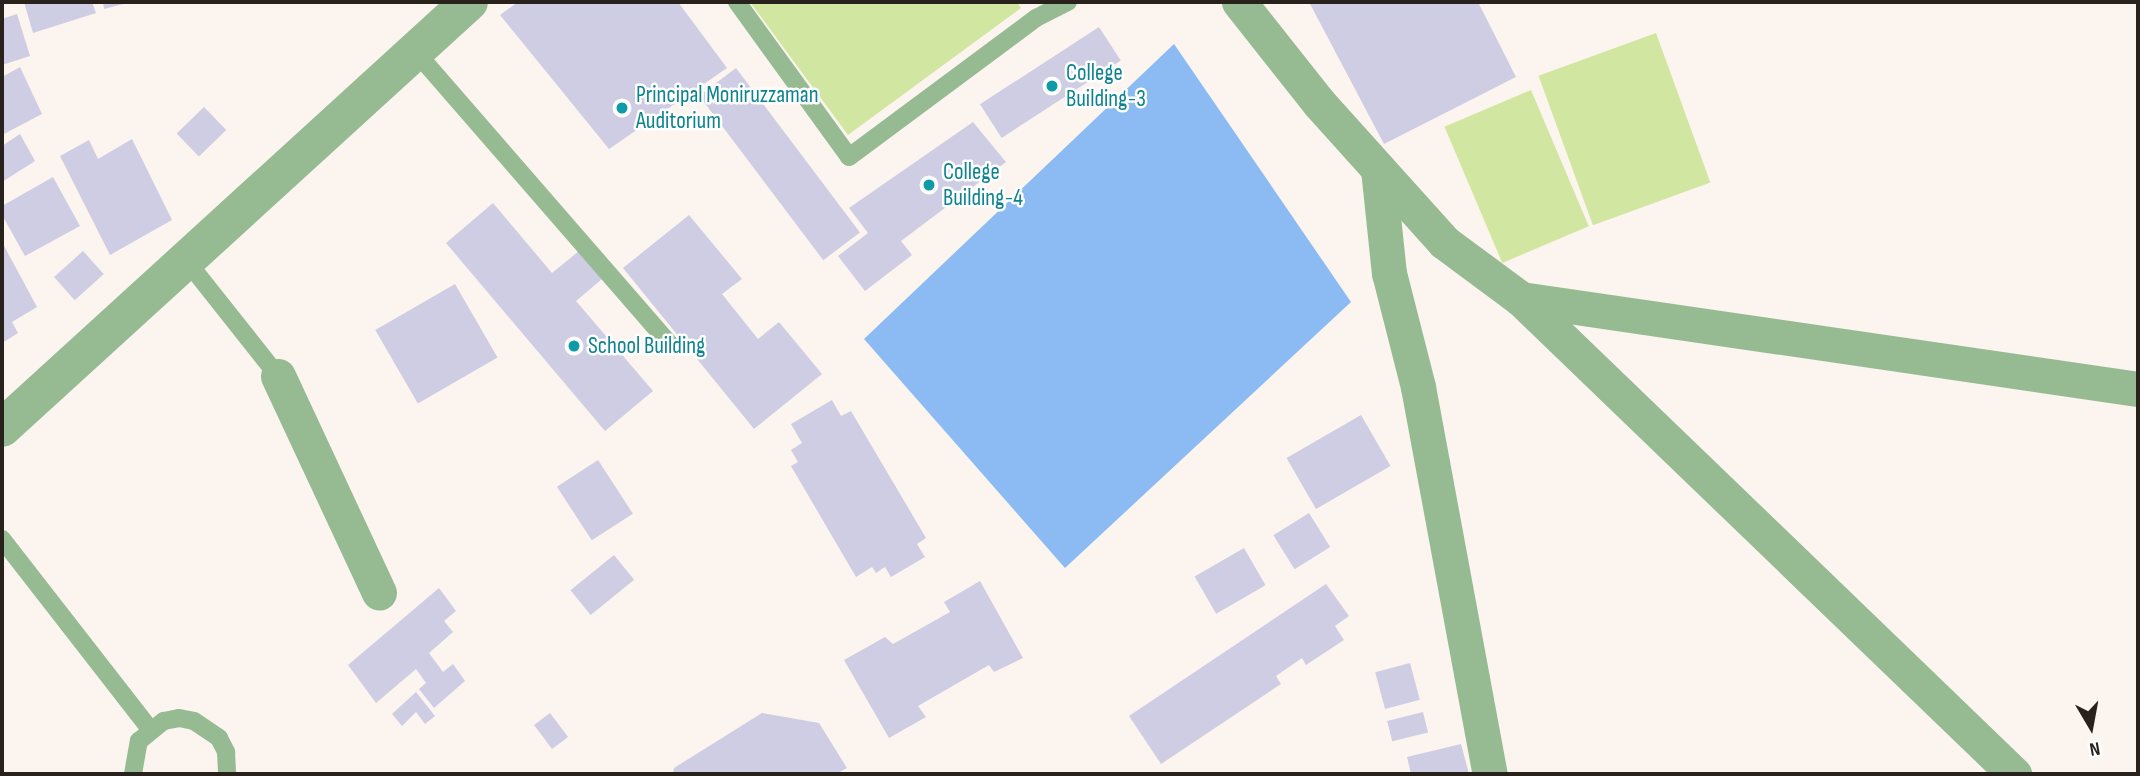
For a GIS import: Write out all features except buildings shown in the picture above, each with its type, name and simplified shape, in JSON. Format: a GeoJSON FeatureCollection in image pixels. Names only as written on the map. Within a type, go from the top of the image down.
{"type":"FeatureCollection","features":[{"type":"Feature","properties":{"kind":"street"},"geometry":{"type":"LineString","coordinates":[[2,428],[469,2]]}},
{"type":"Feature","properties":{"kind":"street"},"geometry":{"type":"LineString","coordinates":[[1239,2],[1378,169],[1444,242],[1521,299],[2014,774]]}},
{"type":"Feature","properties":{"kind":"street"},"geometry":{"type":"LineString","coordinates":[[1378,169],[1389,272],[1418,387],[1490,774]]}},
{"type":"Feature","properties":{"kind":"street"},"geometry":{"type":"LineString","coordinates":[[1521,299],[1746,335],[2138,389]]}},
{"type":"Feature","properties":{"kind":"street"},"geometry":{"type":"LineString","coordinates":[[278,376],[379,593]]}},
{"type":"Feature","properties":{"kind":"lane"},"geometry":{"type":"LineString","coordinates":[[737,2],[849,158],[1036,18],[1068,2]]}},
{"type":"Feature","properties":{"kind":"lane"},"geometry":{"type":"LineString","coordinates":[[1026,2],[1036,18]]}},
{"type":"Feature","properties":{"kind":"lane"},"geometry":{"type":"LineString","coordinates":[[415,51],[670,344]]}},
{"type":"Feature","properties":{"kind":"lane"},"geometry":{"type":"LineString","coordinates":[[186,260],[278,376]]}},
{"type":"Feature","properties":{"kind":"lane"},"geometry":{"type":"LineString","coordinates":[[2,539],[150,729]]}},
{"type":"Feature","properties":{"kind":"lane"},"geometry":{"type":"LineString","coordinates":[[132,774],[133,756],[150,729],[179,718],[208,728],[226,752],[227,774]]}},
{"type":"Feature","properties":{"kind":"green space"},"geometry":{"type":"Polygon","coordinates":[[[750,2],[1017,2],[1021,8],[848,135],[750,2]]]}},
{"type":"Feature","properties":{"kind":"green space"},"geometry":{"type":"Polygon","coordinates":[[[1656,33],[1710,182],[1593,225],[1539,76],[1656,33]]]}},
{"type":"Feature","properties":{"kind":"green space"},"geometry":{"type":"Polygon","coordinates":[[[1531,90],[1589,226],[1502,263],[1444,127],[1531,90]]]}},
{"type":"Feature","properties":{"kind":"water"},"geometry":{"type":"Polygon","coordinates":[[[1174,44],[1351,302],[1065,568],[864,339],[1174,44]]]}},
{"type":"Feature","properties":{"kind":"place","name":"College Building-3"},"geometry":{"type":"Point","coordinates":[1052,86]}},
{"type":"Feature","properties":{"kind":"place","name":"Principal Moniruzzaman Auditorium"},"geometry":{"type":"Point","coordinates":[622,108]}},
{"type":"Feature","properties":{"kind":"place","name":"College Building-4"},"geometry":{"type":"Point","coordinates":[929,185]}},
{"type":"Feature","properties":{"kind":"place","name":"School Building"},"geometry":{"type":"Point","coordinates":[574,346]}}]}
